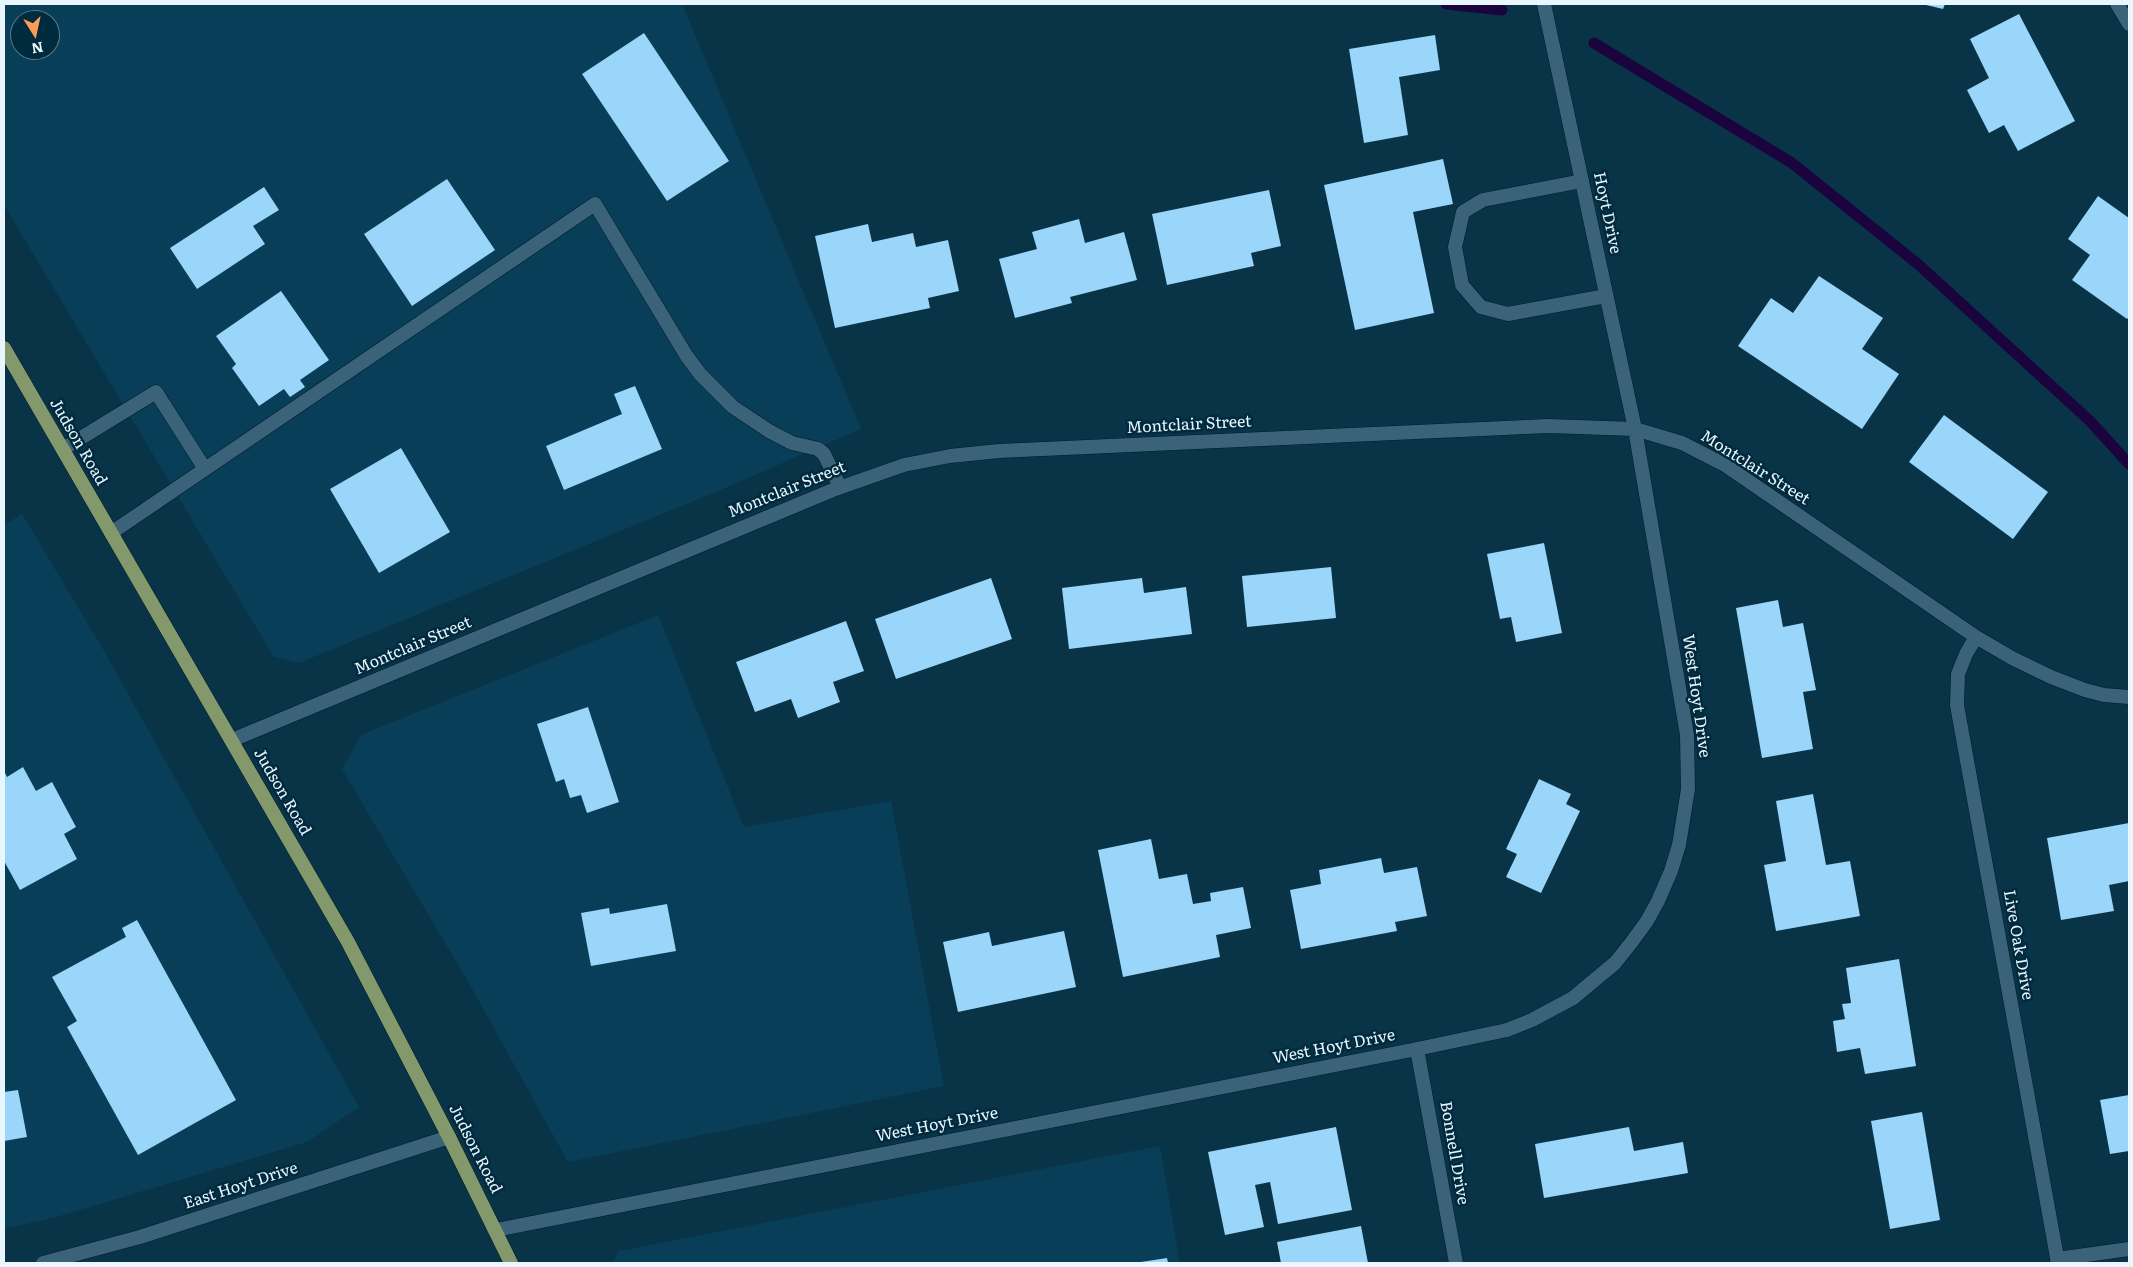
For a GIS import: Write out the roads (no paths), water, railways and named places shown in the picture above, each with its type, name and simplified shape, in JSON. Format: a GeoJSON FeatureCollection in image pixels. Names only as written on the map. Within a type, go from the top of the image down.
{"type":"FeatureCollection","features":[{"type":"Feature","properties":{"kind":"main road","name":"Judson Road"},"geometry":{"type":"LineString","coordinates":[[4,348],[348,942],[512,1263]]}},
{"type":"Feature","properties":{"kind":"street","name":"Hoyt Drive"},"geometry":{"type":"LineString","coordinates":[[1544,4],[1635,429]]}},
{"type":"Feature","properties":{"kind":"street"},"geometry":{"type":"LineString","coordinates":[[2117,4],[2129,24]]}},
{"type":"Feature","properties":{"kind":"street"},"geometry":{"type":"LineString","coordinates":[[1582,181],[1483,200],[1463,212],[1455,247],[1462,285],[1481,307],[1508,314],[1606,296]]}},
{"type":"Feature","properties":{"kind":"street"},"geometry":{"type":"LineString","coordinates":[[111,533],[595,204],[686,355],[700,374],[733,407],[769,431],[792,443],[818,449],[824,454],[840,487]]}},
{"type":"Feature","properties":{"kind":"street"},"geometry":{"type":"LineString","coordinates":[[62,449],[156,392],[205,469]]}},
{"type":"Feature","properties":{"kind":"street","name":"Montclair Street"},"geometry":{"type":"LineString","coordinates":[[232,740],[840,487],[904,465],[950,456],[991,452],[1548,426],[1635,429],[1682,443],[1725,465],[1976,637],[2012,658],[2067,684],[2104,695],[2129,698]]}},
{"type":"Feature","properties":{"kind":"street","name":"West Hoyt Drive"},"geometry":{"type":"LineString","coordinates":[[496,1230],[1507,1030],[1532,1020],[1573,998],[1615,963],[1647,921],[1671,871],[1686,812],[1688,789],[1687,735],[1635,429]]}},
{"type":"Feature","properties":{"kind":"street","name":"Live Oak Drive"},"geometry":{"type":"LineString","coordinates":[[1976,637],[1966,654],[1958,674],[1957,696],[1960,722],[2058,1261]]}},
{"type":"Feature","properties":{"kind":"street","name":"Bonnell Drive"},"geometry":{"type":"LineString","coordinates":[[1417,1049],[1456,1263]]}},
{"type":"Feature","properties":{"kind":"street","name":"East Hoyt Drive"},"geometry":{"type":"LineString","coordinates":[[43,1263],[140,1237],[449,1137]]}},
{"type":"Feature","properties":{"kind":"street"},"geometry":{"type":"LineString","coordinates":[[2058,1261],[2129,1249]]}},
{"type":"Feature","properties":{"kind":"waterway"},"geometry":{"type":"LineString","coordinates":[[1446,4],[1502,10]]}},
{"type":"Feature","properties":{"kind":"waterway"},"geometry":{"type":"LineString","coordinates":[[1594,43],[1792,163],[1919,265],[2090,421],[2129,464]]}}]}
